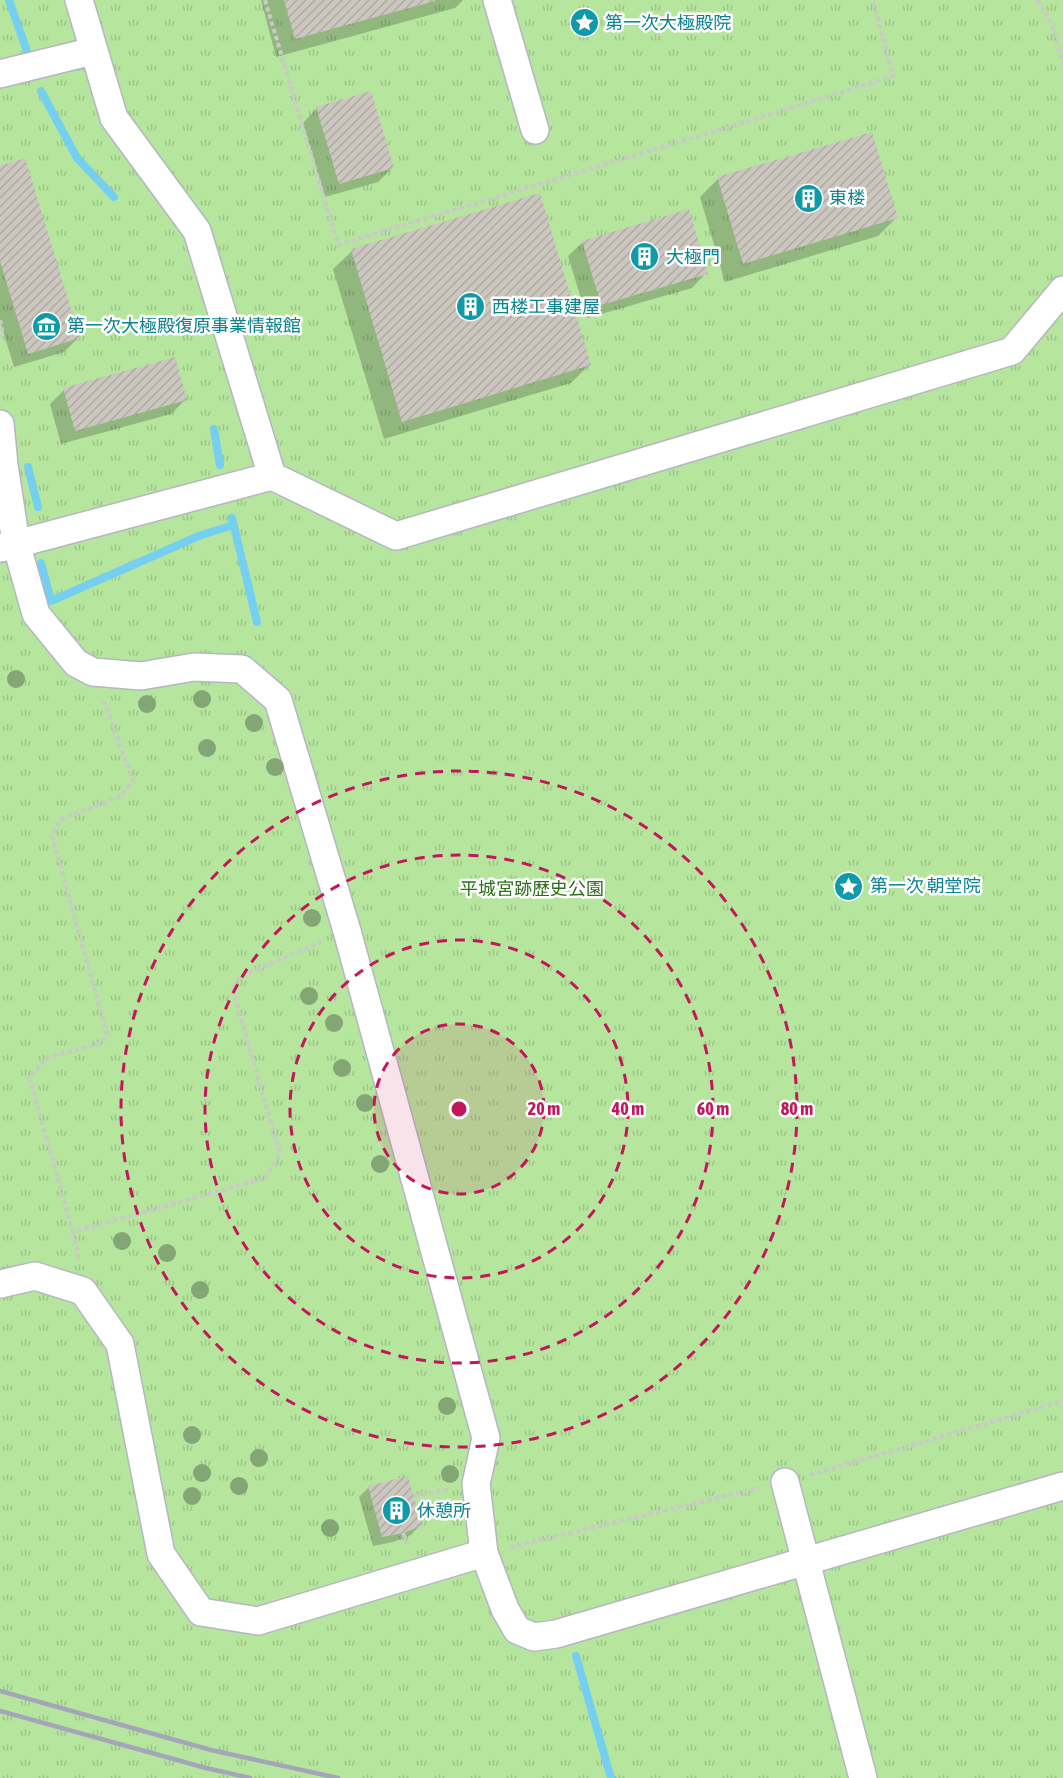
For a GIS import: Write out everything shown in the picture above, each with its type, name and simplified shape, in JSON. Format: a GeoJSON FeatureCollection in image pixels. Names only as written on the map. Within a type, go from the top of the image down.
{"type":"FeatureCollection","features":[{"type":"Feature","properties":{"kind":"street"},"geometry":{"type":"LineString","coordinates":[[79,0],[114,118],[197,231],[272,476]]}},
{"type":"Feature","properties":{"kind":"street"},"geometry":{"type":"LineString","coordinates":[[497,0],[535,130]]}},
{"type":"Feature","properties":{"kind":"street"},"geometry":{"type":"LineString","coordinates":[[0,74],[93,51]]}},
{"type":"Feature","properties":{"kind":"street"},"geometry":{"type":"LineString","coordinates":[[8,546],[272,476],[396,536],[1012,351],[1063,290]]}},
{"type":"Feature","properties":{"kind":"street"},"geometry":{"type":"LineString","coordinates":[[0,424],[8,546],[36,614],[76,663],[93,672],[141,676],[194,666],[242,669],[279,700],[347,931],[486,1438],[476,1484],[484,1553],[505,1609],[517,1630],[534,1637],[556,1634],[1063,1485]]}},
{"type":"Feature","properties":{"kind":"street"},"geometry":{"type":"LineString","coordinates":[[0,1284],[35,1276],[83,1291],[120,1344],[161,1554],[201,1612],[258,1621],[484,1553]]}},
{"type":"Feature","properties":{"kind":"street"},"geometry":{"type":"LineString","coordinates":[[785,1482],[863,1778]]}},
{"type":"Feature","properties":{"kind":"path"},"geometry":{"type":"LineString","coordinates":[[265,0],[338,245],[893,76],[873,0]]}},
{"type":"Feature","properties":{"kind":"path"},"geometry":{"type":"LineString","coordinates":[[1038,0],[1051,22],[1063,64]]}},
{"type":"Feature","properties":{"kind":"path"},"geometry":{"type":"LineString","coordinates":[[0,320],[2,329],[0,338]]}},
{"type":"Feature","properties":{"kind":"path"},"geometry":{"type":"LineString","coordinates":[[93,672],[133,781],[120,797],[61,819],[52,836],[107,1034],[102,1043],[48,1057],[29,1077],[73,1232],[265,1178],[280,1154],[232,988],[241,976],[347,931]]}},
{"type":"Feature","properties":{"kind":"path"},"geometry":{"type":"LineString","coordinates":[[414,1496],[476,1484]]}},
{"type":"Feature","properties":{"kind":"green space","name":"平城宮跡歴史公園"},"geometry":{"type":"Polygon","coordinates":[[[0,0],[1063,0],[1063,1778],[0,1778],[0,0]]]}},
{"type":"Feature","properties":{"kind":"building"},"geometry":{"type":"Polygon","coordinates":[[[284,0],[435,0],[435,1],[295,39],[284,0]]]}},
{"type":"Feature","properties":{"kind":"building"},"geometry":{"type":"Polygon","coordinates":[[[371,91],[394,168],[339,184],[316,107],[371,91]]]}},
{"type":"Feature","properties":{"kind":"building","name":"東楼"},"geometry":{"type":"Polygon","coordinates":[[[872,132],[898,218],[743,264],[717,177],[872,132]]]}},
{"type":"Feature","properties":{"kind":"building"},"geometry":{"type":"Polygon","coordinates":[[[25,158],[80,338],[28,354],[0,261],[0,166],[25,158]]]}},
{"type":"Feature","properties":{"kind":"building","name":"西楼工事建屋"},"geometry":{"type":"Polygon","coordinates":[[[540,193],[591,365],[402,422],[351,249],[540,193]]]}},
{"type":"Feature","properties":{"kind":"building","name":"大極門"},"geometry":{"type":"Polygon","coordinates":[[[689,209],[708,274],[601,305],[582,241],[689,209]]]}},
{"type":"Feature","properties":{"kind":"building"},"geometry":{"type":"Polygon","coordinates":[[[175,357],[187,400],[75,431],[63,388],[175,357]]]}},
{"type":"Feature","properties":{"kind":"building","name":"休憩所"},"geometry":{"type":"Polygon","coordinates":[[[408,1476],[422,1526],[382,1537],[368,1486],[408,1476]]]}},
{"type":"Feature","properties":{"kind":"waterway"},"geometry":{"type":"LineString","coordinates":[[9,0],[29,57]]}},
{"type":"Feature","properties":{"kind":"waterway"},"geometry":{"type":"LineString","coordinates":[[41,91],[77,158],[114,197]]}},
{"type":"Feature","properties":{"kind":"waterway"},"geometry":{"type":"LineString","coordinates":[[214,429],[220,465]]}},
{"type":"Feature","properties":{"kind":"waterway"},"geometry":{"type":"LineString","coordinates":[[28,467],[38,507]]}},
{"type":"Feature","properties":{"kind":"waterway"},"geometry":{"type":"LineString","coordinates":[[232,518],[257,622]]}},
{"type":"Feature","properties":{"kind":"waterway"},"geometry":{"type":"LineString","coordinates":[[41,563],[51,601],[201,535],[234,525]]}},
{"type":"Feature","properties":{"kind":"waterway"},"geometry":{"type":"LineString","coordinates":[[576,1656],[611,1778]]}},
{"type":"Feature","properties":{"kind":"railway"},"geometry":{"type":"LineString","coordinates":[[0,1691],[211,1750],[338,1778]]}},
{"type":"Feature","properties":{"kind":"railway"},"geometry":{"type":"LineString","coordinates":[[0,1711],[250,1778]]}},
{"type":"Feature","properties":{"kind":"place","name":"第一次大極殿院"},"geometry":{"type":"Point","coordinates":[584,23]}},
{"type":"Feature","properties":{"kind":"place","name":"東楼"},"geometry":{"type":"Point","coordinates":[808,198]}},
{"type":"Feature","properties":{"kind":"place","name":"大極門"},"geometry":{"type":"Point","coordinates":[645,257]}},
{"type":"Feature","properties":{"kind":"place","name":"西楼工事建屋"},"geometry":{"type":"Point","coordinates":[471,307]}},
{"type":"Feature","properties":{"kind":"place","name":"第一次大極殿復原事業情報館"},"geometry":{"type":"Point","coordinates":[46,326]}},
{"type":"Feature","properties":{"kind":"place","name":"第一次 朝堂院"},"geometry":{"type":"Point","coordinates":[849,886]}},
{"type":"Feature","properties":{"kind":"place","name":"休憩所"},"geometry":{"type":"Point","coordinates":[396,1511]}}]}
